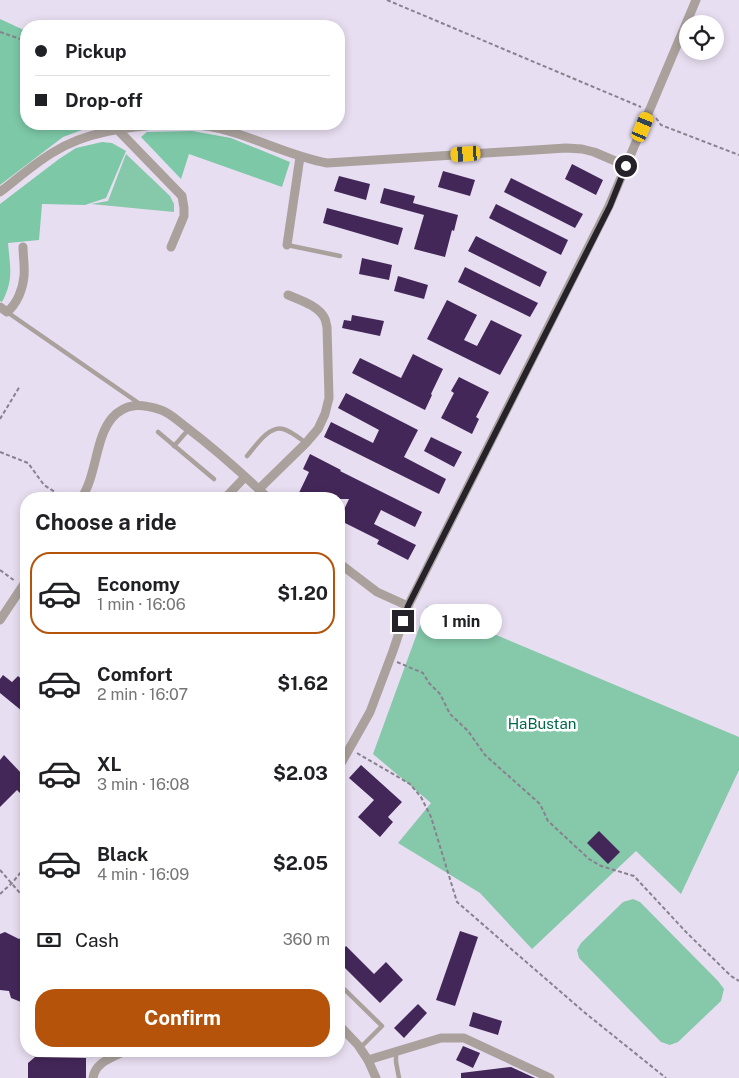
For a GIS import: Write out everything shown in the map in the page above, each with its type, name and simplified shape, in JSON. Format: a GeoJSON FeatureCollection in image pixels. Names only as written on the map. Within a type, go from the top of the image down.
{"type":"FeatureCollection","features":[{"type":"Feature","properties":{"kind":"street"},"geometry":{"type":"LineString","coordinates":[[345,757],[370,712],[408,606],[610,206],[696,0]]}},
{"type":"Feature","properties":{"kind":"street"},"geometry":{"type":"LineString","coordinates":[[0,192],[53,152],[75,141],[118,130],[182,196],[184,216],[171,247]]}},
{"type":"Feature","properties":{"kind":"street"},"geometry":{"type":"LineString","coordinates":[[224,130],[300,157],[327,163],[566,148],[594,152],[626,166]]}},
{"type":"Feature","properties":{"kind":"street"},"geometry":{"type":"LineString","coordinates":[[287,245],[300,157]]}},
{"type":"Feature","properties":{"kind":"street"},"geometry":{"type":"LineString","coordinates":[[4,310],[13,307],[19,296],[24,276],[23,247]]}},
{"type":"Feature","properties":{"kind":"street"},"geometry":{"type":"LineString","coordinates":[[259,489],[306,443],[318,428],[325,414],[329,398],[327,327],[325,318],[309,304],[288,295]]}},
{"type":"Feature","properties":{"kind":"street"},"geometry":{"type":"LineString","coordinates":[[84,492],[91,477],[101,439],[111,419],[123,408],[132,405],[162,410],[189,429],[262,492]]}},
{"type":"Feature","properties":{"kind":"street"},"geometry":{"type":"LineString","coordinates":[[231,492],[245,477]]}},
{"type":"Feature","properties":{"kind":"street"},"geometry":{"type":"LineString","coordinates":[[345,568],[377,592],[408,606]]}},
{"type":"Feature","properties":{"kind":"street"},"geometry":{"type":"LineString","coordinates":[[0,620],[20,590]]}},
{"type":"Feature","properties":{"kind":"street"},"geometry":{"type":"LineString","coordinates":[[345,1032],[360,1048],[376,1078]]}},
{"type":"Feature","properties":{"kind":"street"},"geometry":{"type":"LineString","coordinates":[[368,1060],[441,1038],[464,1038],[550,1078]]}},
{"type":"Feature","properties":{"kind":"street"},"geometry":{"type":"LineString","coordinates":[[93,1078],[94,1071],[102,1062],[112,1057]]}},
{"type":"Feature","properties":{"kind":"lane"},"geometry":{"type":"LineString","coordinates":[[287,245],[340,256]]}},
{"type":"Feature","properties":{"kind":"lane"},"geometry":{"type":"LineString","coordinates":[[4,310],[142,406]]}},
{"type":"Feature","properties":{"kind":"lane"},"geometry":{"type":"LineString","coordinates":[[247,456],[270,430],[276,428],[284,429],[306,443]]}},
{"type":"Feature","properties":{"kind":"lane"},"geometry":{"type":"LineString","coordinates":[[174,446],[189,429]]}},
{"type":"Feature","properties":{"kind":"lane"},"geometry":{"type":"LineString","coordinates":[[158,432],[214,479]]}},
{"type":"Feature","properties":{"kind":"lane"},"geometry":{"type":"LineString","coordinates":[[345,990],[382,1026],[360,1048]]}},
{"type":"Feature","properties":{"kind":"lane"},"geometry":{"type":"LineString","coordinates":[[396,1051],[399,1078]]}},
{"type":"Feature","properties":{"kind":"path"},"geometry":{"type":"LineString","coordinates":[[387,0],[650,110],[661,125],[739,155]]}},
{"type":"Feature","properties":{"kind":"path"},"geometry":{"type":"LineString","coordinates":[[0,32],[20,39]]}},
{"type":"Feature","properties":{"kind":"path"},"geometry":{"type":"LineString","coordinates":[[0,419],[20,386]]}},
{"type":"Feature","properties":{"kind":"path"},"geometry":{"type":"LineString","coordinates":[[0,452],[28,463],[44,485],[55,492]]}},
{"type":"Feature","properties":{"kind":"path"},"geometry":{"type":"LineString","coordinates":[[0,570],[20,582]]}},
{"type":"Feature","properties":{"kind":"path"},"geometry":{"type":"LineString","coordinates":[[390,659],[423,673],[429,683],[440,694],[450,714],[468,731],[485,755],[540,804],[548,822],[589,859],[601,866],[634,876],[687,933],[731,976],[739,981]]}},
{"type":"Feature","properties":{"kind":"path"},"geometry":{"type":"LineString","coordinates":[[350,749],[410,784],[421,797],[430,817],[457,902],[584,1012],[666,1078]]}},
{"type":"Feature","properties":{"kind":"path"},"geometry":{"type":"LineString","coordinates":[[0,870],[20,893]]}},
{"type":"Feature","properties":{"kind":"path"},"geometry":{"type":"LineString","coordinates":[[0,894],[20,873]]}},
{"type":"Feature","properties":{"kind":"green space"},"geometry":{"type":"Polygon","coordinates":[[[0,19],[20,28],[20,130],[82,130],[63,137],[0,185],[0,19]]]}},
{"type":"Feature","properties":{"kind":"green space"},"geometry":{"type":"Polygon","coordinates":[[[192,131],[231,138],[290,162],[282,187],[189,154],[181,179],[141,137],[147,132],[192,131]]]}},
{"type":"Feature","properties":{"kind":"green space"},"geometry":{"type":"Polygon","coordinates":[[[102,142],[112,143],[126,151],[106,198],[85,205],[42,204],[39,240],[8,243],[10,280],[6,294],[2,302],[0,301],[0,204],[76,148],[102,142]]]}},
{"type":"Feature","properties":{"kind":"green space"},"geometry":{"type":"Polygon","coordinates":[[[126,154],[170,196],[174,204],[174,212],[91,204],[108,201],[126,154]]]}},
{"type":"Feature","properties":{"kind":"green space","name":"HaBustan"},"geometry":{"type":"Polygon","coordinates":[[[427,606],[739,737],[739,770],[681,894],[636,851],[532,949],[480,893],[398,843],[431,803],[373,754],[427,606]]]}},
{"type":"Feature","properties":{"kind":"green space"},"geometry":{"type":"Polygon","coordinates":[[[633,899],[640,902],[724,989],[721,1001],[678,1042],[670,1045],[661,1042],[579,958],[577,950],[581,943],[623,902],[633,899]]]}},
{"type":"Feature","properties":{"kind":"building"},"geometry":{"type":"Polygon","coordinates":[[[572,164],[603,180],[596,195],[565,179],[572,164]]]}},
{"type":"Feature","properties":{"kind":"building"},"geometry":{"type":"Polygon","coordinates":[[[443,171],[475,180],[470,196],[438,187],[443,171]]]}},
{"type":"Feature","properties":{"kind":"building"},"geometry":{"type":"Polygon","coordinates":[[[339,176],[370,184],[366,200],[334,191],[339,176]]]}},
{"type":"Feature","properties":{"kind":"building"},"geometry":{"type":"Polygon","coordinates":[[[511,178],[583,214],[575,228],[504,192],[511,178]]]}},
{"type":"Feature","properties":{"kind":"building"},"geometry":{"type":"Polygon","coordinates":[[[384,188],[415,196],[413,203],[458,215],[445,257],[414,249],[424,215],[380,203],[384,188]]]}},
{"type":"Feature","properties":{"kind":"building"},"geometry":{"type":"Polygon","coordinates":[[[496,204],[568,240],[561,255],[489,218],[496,204]]]}},
{"type":"Feature","properties":{"kind":"building"},"geometry":{"type":"Polygon","coordinates":[[[327,208],[403,228],[398,245],[323,223],[327,208]]]}},
{"type":"Feature","properties":{"kind":"building"},"geometry":{"type":"Polygon","coordinates":[[[476,236],[547,272],[540,287],[468,251],[476,236]]]}},
{"type":"Feature","properties":{"kind":"building"},"geometry":{"type":"Polygon","coordinates":[[[362,258],[392,265],[389,280],[359,274],[362,258]]]}},
{"type":"Feature","properties":{"kind":"building"},"geometry":{"type":"Polygon","coordinates":[[[465,267],[538,303],[530,317],[458,282],[465,267]]]}},
{"type":"Feature","properties":{"kind":"building"},"geometry":{"type":"Polygon","coordinates":[[[398,276],[428,285],[424,299],[394,291],[398,276]]]}},
{"type":"Feature","properties":{"kind":"building"},"geometry":{"type":"Polygon","coordinates":[[[447,300],[477,315],[464,340],[477,346],[491,320],[522,335],[500,375],[427,339],[447,300]]]}},
{"type":"Feature","properties":{"kind":"building"},"geometry":{"type":"Polygon","coordinates":[[[352,315],[384,321],[380,336],[342,328],[344,320],[351,321],[352,315]]]}},
{"type":"Feature","properties":{"kind":"building"},"geometry":{"type":"Polygon","coordinates":[[[413,354],[443,369],[425,410],[352,373],[360,358],[401,378],[413,354]]]}},
{"type":"Feature","properties":{"kind":"building"},"geometry":{"type":"Polygon","coordinates":[[[459,377],[489,392],[476,417],[479,419],[472,434],[441,418],[454,393],[451,391],[459,377]]]}},
{"type":"Feature","properties":{"kind":"building"},"geometry":{"type":"Polygon","coordinates":[[[346,393],[418,430],[404,457],[446,479],[439,494],[324,437],[331,422],[373,443],[379,430],[338,408],[346,393]]]}},
{"type":"Feature","properties":{"kind":"building"},"geometry":{"type":"Polygon","coordinates":[[[431,437],[462,452],[454,467],[424,451],[431,437]]]}},
{"type":"Feature","properties":{"kind":"building"},"geometry":{"type":"Polygon","coordinates":[[[310,454],[422,512],[415,527],[381,510],[374,524],[416,545],[408,560],[377,544],[379,540],[345,523],[345,507],[349,499],[345,499],[345,492],[299,492],[309,472],[303,469],[310,454]]]}},
{"type":"Feature","properties":{"kind":"building"},"geometry":{"type":"Polygon","coordinates":[[[3,675],[12,682],[18,676],[20,678],[20,709],[0,693],[0,679],[3,675]]]}},
{"type":"Feature","properties":{"kind":"building"},"geometry":{"type":"Polygon","coordinates":[[[4,755],[20,772],[20,793],[17,790],[0,807],[0,760],[4,755]]]}},
{"type":"Feature","properties":{"kind":"building"},"geometry":{"type":"Polygon","coordinates":[[[361,765],[402,802],[388,817],[393,822],[380,837],[358,817],[374,800],[349,778],[361,765]]]}},
{"type":"Feature","properties":{"kind":"building"},"geometry":{"type":"Polygon","coordinates":[[[599,831],[620,852],[608,864],[587,843],[599,831]]]}},
{"type":"Feature","properties":{"kind":"building"},"geometry":{"type":"Polygon","coordinates":[[[460,931],[478,937],[455,1006],[436,1000],[460,931]]]}},
{"type":"Feature","properties":{"kind":"building"},"geometry":{"type":"Polygon","coordinates":[[[5,932],[20,938],[20,1002],[11,998],[9,991],[0,990],[0,934],[5,932]]]}},
{"type":"Feature","properties":{"kind":"building"},"geometry":{"type":"Polygon","coordinates":[[[345,947],[374,974],[386,962],[403,980],[380,1003],[345,968],[345,947]]]}},
{"type":"Feature","properties":{"kind":"building"},"geometry":{"type":"Polygon","coordinates":[[[418,1004],[427,1013],[404,1038],[394,1028],[418,1004]]]}},
{"type":"Feature","properties":{"kind":"building"},"geometry":{"type":"Polygon","coordinates":[[[473,1012],[502,1021],[498,1035],[469,1026],[473,1012]]]}},
{"type":"Feature","properties":{"kind":"building"},"geometry":{"type":"Polygon","coordinates":[[[463,1046],[480,1053],[473,1068],[456,1060],[463,1046]]]}},
{"type":"Feature","properties":{"kind":"building"},"geometry":{"type":"Polygon","coordinates":[[[35,1057],[86,1058],[86,1078],[28,1078],[28,1063],[35,1057]]]}},
{"type":"Feature","properties":{"kind":"building"},"geometry":{"type":"Polygon","coordinates":[[[511,1067],[535,1078],[461,1078],[461,1073],[511,1067]]]}},
{"type":"Feature","properties":{"kind":"route"},"geometry":{"type":"LineString","coordinates":[[403,621],[408,606],[610,206],[626,166]]}}]}
